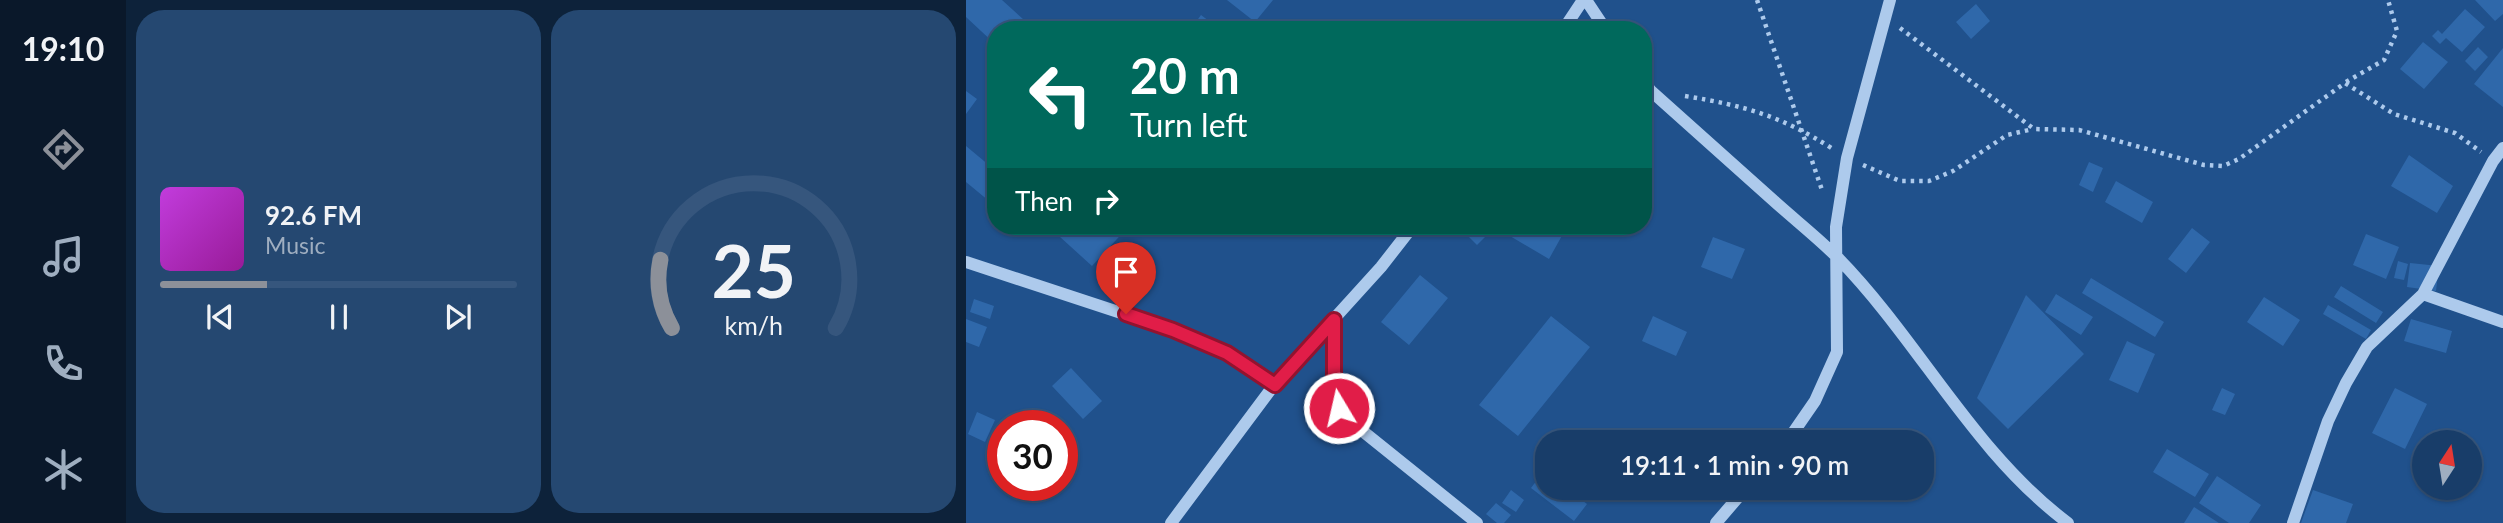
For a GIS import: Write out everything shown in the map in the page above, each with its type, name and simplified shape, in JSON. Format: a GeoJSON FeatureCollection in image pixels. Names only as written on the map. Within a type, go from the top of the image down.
{"type":"FeatureCollection","features":[{"type":"Feature","properties":{"kind":"street"},"geometry":{"type":"LineString","coordinates":[[1570,21],[1585,0],[1600,21]]}},
{"type":"Feature","properties":{"kind":"street"},"geometry":{"type":"LineString","coordinates":[[1795,430],[1815,401],[1837,352],[1836,227],[1847,158],[1890,0]]}},
{"type":"Feature","properties":{"kind":"street"},"geometry":{"type":"LineString","coordinates":[[1652,92],[1838,257],[1904,334],[1961,413],[2002,463],[2044,505],[2068,523]]}},
{"type":"Feature","properties":{"kind":"street"},"geometry":{"type":"LineString","coordinates":[[2293,523],[2328,421],[2346,383],[2367,347],[2423,294],[2493,160],[2503,148]]}},
{"type":"Feature","properties":{"kind":"street"},"geometry":{"type":"LineString","coordinates":[[1171,523],[1275,385],[1405,235]]}},
{"type":"Feature","properties":{"kind":"street"},"geometry":{"type":"LineString","coordinates":[[966,262],[1173,330],[1227,353],[1275,385]]}},
{"type":"Feature","properties":{"kind":"street"},"geometry":{"type":"LineString","coordinates":[[2423,294],[2503,322]]}},
{"type":"Feature","properties":{"kind":"street"},"geometry":{"type":"LineString","coordinates":[[1334,320],[1334,390],[1339,408],[1355,425],[1477,523]]}},
{"type":"Feature","properties":{"kind":"street"},"geometry":{"type":"LineString","coordinates":[[1716,523],[1736,500]]}},
{"type":"Feature","properties":{"kind":"path"},"geometry":{"type":"LineString","coordinates":[[1757,0],[1836,227]]}},
{"type":"Feature","properties":{"kind":"path"},"geometry":{"type":"LineString","coordinates":[[1886,17],[2034,129],[2078,130],[2204,165],[2222,166],[2239,159],[2345,83],[2384,60],[2397,31],[2388,0]]}},
{"type":"Feature","properties":{"kind":"path"},"geometry":{"type":"LineString","coordinates":[[2345,83],[2394,114],[2455,133],[2493,160]]}},
{"type":"Feature","properties":{"kind":"building"},"geometry":{"type":"Polygon","coordinates":[[[966,0],[1002,0],[1024,20],[987,21],[987,37],[966,17],[966,0]]]}},
{"type":"Feature","properties":{"kind":"building"},"geometry":{"type":"Polygon","coordinates":[[[1227,0],[1273,0],[1254,21],[1227,0]]]}},
{"type":"Feature","properties":{"kind":"building"},"geometry":{"type":"Polygon","coordinates":[[[2475,0],[2503,0],[2503,14],[2495,21],[2475,0]]]}},
{"type":"Feature","properties":{"kind":"building"},"geometry":{"type":"Polygon","coordinates":[[[1976,4],[1990,21],[1971,39],[1956,22],[1976,4]]]}},
{"type":"Feature","properties":{"kind":"building"},"geometry":{"type":"Polygon","coordinates":[[[2465,9],[2485,27],[2462,52],[2446,38],[2440,44],[2432,36],[2438,30],[2442,34],[2465,9]]]}},
{"type":"Feature","properties":{"kind":"building"},"geometry":{"type":"Polygon","coordinates":[[[1201,15],[1209,21],[1197,21],[1201,15]]]}},
{"type":"Feature","properties":{"kind":"building"},"geometry":{"type":"Polygon","coordinates":[[[2423,42],[2448,62],[2424,89],[2400,69],[2423,42]]]}},
{"type":"Feature","properties":{"kind":"building"},"geometry":{"type":"Polygon","coordinates":[[[2478,47],[2488,57],[2475,71],[2465,61],[2478,47]]]}},
{"type":"Feature","properties":{"kind":"building"},"geometry":{"type":"Polygon","coordinates":[[[2503,48],[2503,107],[2474,84],[2503,48]]]}},
{"type":"Feature","properties":{"kind":"building"},"geometry":{"type":"Polygon","coordinates":[[[966,91],[977,99],[966,114],[966,91]]]}},
{"type":"Feature","properties":{"kind":"building"},"geometry":{"type":"Polygon","coordinates":[[[966,146],[987,164],[987,199],[966,182],[966,146]]]}},
{"type":"Feature","properties":{"kind":"building"},"geometry":{"type":"Polygon","coordinates":[[[2409,155],[2453,186],[2437,213],[2391,186],[2409,155]]]}},
{"type":"Feature","properties":{"kind":"building"},"geometry":{"type":"Polygon","coordinates":[[[2089,162],[2103,168],[2093,192],[2079,185],[2089,162]]]}},
{"type":"Feature","properties":{"kind":"building"},"geometry":{"type":"Polygon","coordinates":[[[2116,181],[2153,202],[2142,223],[2105,202],[2116,181]]]}},
{"type":"Feature","properties":{"kind":"building"},"geometry":{"type":"Polygon","coordinates":[[[2192,228],[2210,242],[2186,273],[2168,259],[2192,228]]]}},
{"type":"Feature","properties":{"kind":"building"},"geometry":{"type":"Polygon","coordinates":[[[2366,234],[2399,247],[2386,279],[2353,265],[2366,234]]]}},
{"type":"Feature","properties":{"kind":"building"},"geometry":{"type":"Polygon","coordinates":[[[1060,235],[1121,235],[1092,266],[1060,235]]]}},
{"type":"Feature","properties":{"kind":"building"},"geometry":{"type":"Polygon","coordinates":[[[1467,235],[1487,235],[1477,245],[1467,235]]]}},
{"type":"Feature","properties":{"kind":"building"},"geometry":{"type":"Polygon","coordinates":[[[1508,235],[1562,235],[1549,259],[1508,235]]]}},
{"type":"Feature","properties":{"kind":"building"},"geometry":{"type":"Polygon","coordinates":[[[1713,237],[1745,249],[1732,279],[1701,267],[1713,237]]]}},
{"type":"Feature","properties":{"kind":"building"},"geometry":{"type":"Polygon","coordinates":[[[2398,261],[2408,264],[2404,280],[2394,278],[2398,261]]]}},
{"type":"Feature","properties":{"kind":"building"},"geometry":{"type":"Polygon","coordinates":[[[2410,263],[2439,266],[2436,291],[2407,287],[2410,263]]]}},
{"type":"Feature","properties":{"kind":"building"},"geometry":{"type":"Polygon","coordinates":[[[1420,275],[1448,298],[1409,345],[1381,322],[1420,275]]]}},
{"type":"Feature","properties":{"kind":"building"},"geometry":{"type":"Polygon","coordinates":[[[2091,278],[2164,322],[2155,337],[2082,293],[2091,278]]]}},
{"type":"Feature","properties":{"kind":"building"},"geometry":{"type":"Polygon","coordinates":[[[2341,286],[2383,312],[2376,323],[2334,297],[2341,286]]]}},
{"type":"Feature","properties":{"kind":"building"},"geometry":{"type":"Polygon","coordinates":[[[2056,294],[2093,317],[2081,335],[2045,312],[2056,294]]]}},
{"type":"Feature","properties":{"kind":"building"},"geometry":{"type":"Polygon","coordinates":[[[2026,295],[2084,354],[2008,429],[1977,398],[2026,295]]]}},
{"type":"Feature","properties":{"kind":"building"},"geometry":{"type":"Polygon","coordinates":[[[2264,297],[2300,320],[2283,346],[2247,322],[2264,297]]]}},
{"type":"Feature","properties":{"kind":"building"},"geometry":{"type":"Polygon","coordinates":[[[974,299],[994,306],[990,319],[970,312],[974,299]]]}},
{"type":"Feature","properties":{"kind":"building"},"geometry":{"type":"Polygon","coordinates":[[[2328,305],[2371,330],[2366,339],[2323,314],[2328,305]]]}},
{"type":"Feature","properties":{"kind":"building"},"geometry":{"type":"Polygon","coordinates":[[[1551,316],[1590,347],[1518,436],[1479,405],[1551,316]]]}},
{"type":"Feature","properties":{"kind":"building"},"geometry":{"type":"Polygon","coordinates":[[[1653,316],[1687,332],[1676,356],[1642,341],[1653,316]]]}},
{"type":"Feature","properties":{"kind":"building"},"geometry":{"type":"Polygon","coordinates":[[[966,319],[987,327],[979,347],[966,342],[966,319]]]}},
{"type":"Feature","properties":{"kind":"building"},"geometry":{"type":"Polygon","coordinates":[[[2411,319],[2452,331],[2446,353],[2404,341],[2411,319]]]}},
{"type":"Feature","properties":{"kind":"building"},"geometry":{"type":"Polygon","coordinates":[[[2127,341],[2155,354],[2138,393],[2109,380],[2127,341]]]}},
{"type":"Feature","properties":{"kind":"building"},"geometry":{"type":"Polygon","coordinates":[[[1071,368],[1102,401],[1083,419],[1078,410],[1075,410],[1052,386],[1071,368]]]}},
{"type":"Feature","properties":{"kind":"building"},"geometry":{"type":"Polygon","coordinates":[[[2222,388],[2235,394],[2225,415],[2212,410],[2222,388]]]}},
{"type":"Feature","properties":{"kind":"building"},"geometry":{"type":"Polygon","coordinates":[[[2395,388],[2427,404],[2405,449],[2372,433],[2395,388]]]}},
{"type":"Feature","properties":{"kind":"building"},"geometry":{"type":"Polygon","coordinates":[[[977,412],[987,416],[985,442],[968,434],[977,412]]]}},
{"type":"Feature","properties":{"kind":"building"},"geometry":{"type":"Polygon","coordinates":[[[2167,449],[2209,474],[2195,497],[2153,472],[2167,449]]]}},
{"type":"Feature","properties":{"kind":"building"},"geometry":{"type":"Polygon","coordinates":[[[2217,476],[2261,505],[2249,523],[2229,523],[2199,503],[2217,476]]]}},
{"type":"Feature","properties":{"kind":"building"},"geometry":{"type":"Polygon","coordinates":[[[1511,490],[1524,500],[1516,512],[1502,503],[1511,490]]]}},
{"type":"Feature","properties":{"kind":"building"},"geometry":{"type":"Polygon","coordinates":[[[2313,490],[2353,504],[2346,523],[2301,523],[2313,490]]]}},
{"type":"Feature","properties":{"kind":"building"},"geometry":{"type":"Polygon","coordinates":[[[1547,500],[1582,500],[1587,504],[1574,521],[1547,500]]]}},
{"type":"Feature","properties":{"kind":"building"},"geometry":{"type":"Polygon","coordinates":[[[1496,503],[1511,515],[1504,523],[1497,523],[1486,514],[1496,503]]]}},
{"type":"Feature","properties":{"kind":"building"},"geometry":{"type":"Polygon","coordinates":[[[2194,507],[2219,523],[2184,523],[2194,507]]]}},
{"type":"Feature","properties":{"kind":"route"},"geometry":{"type":"LineString","coordinates":[[1126,314],[1227,353],[1275,385],[1334,320],[1334,390],[1339,408]]}}]}
